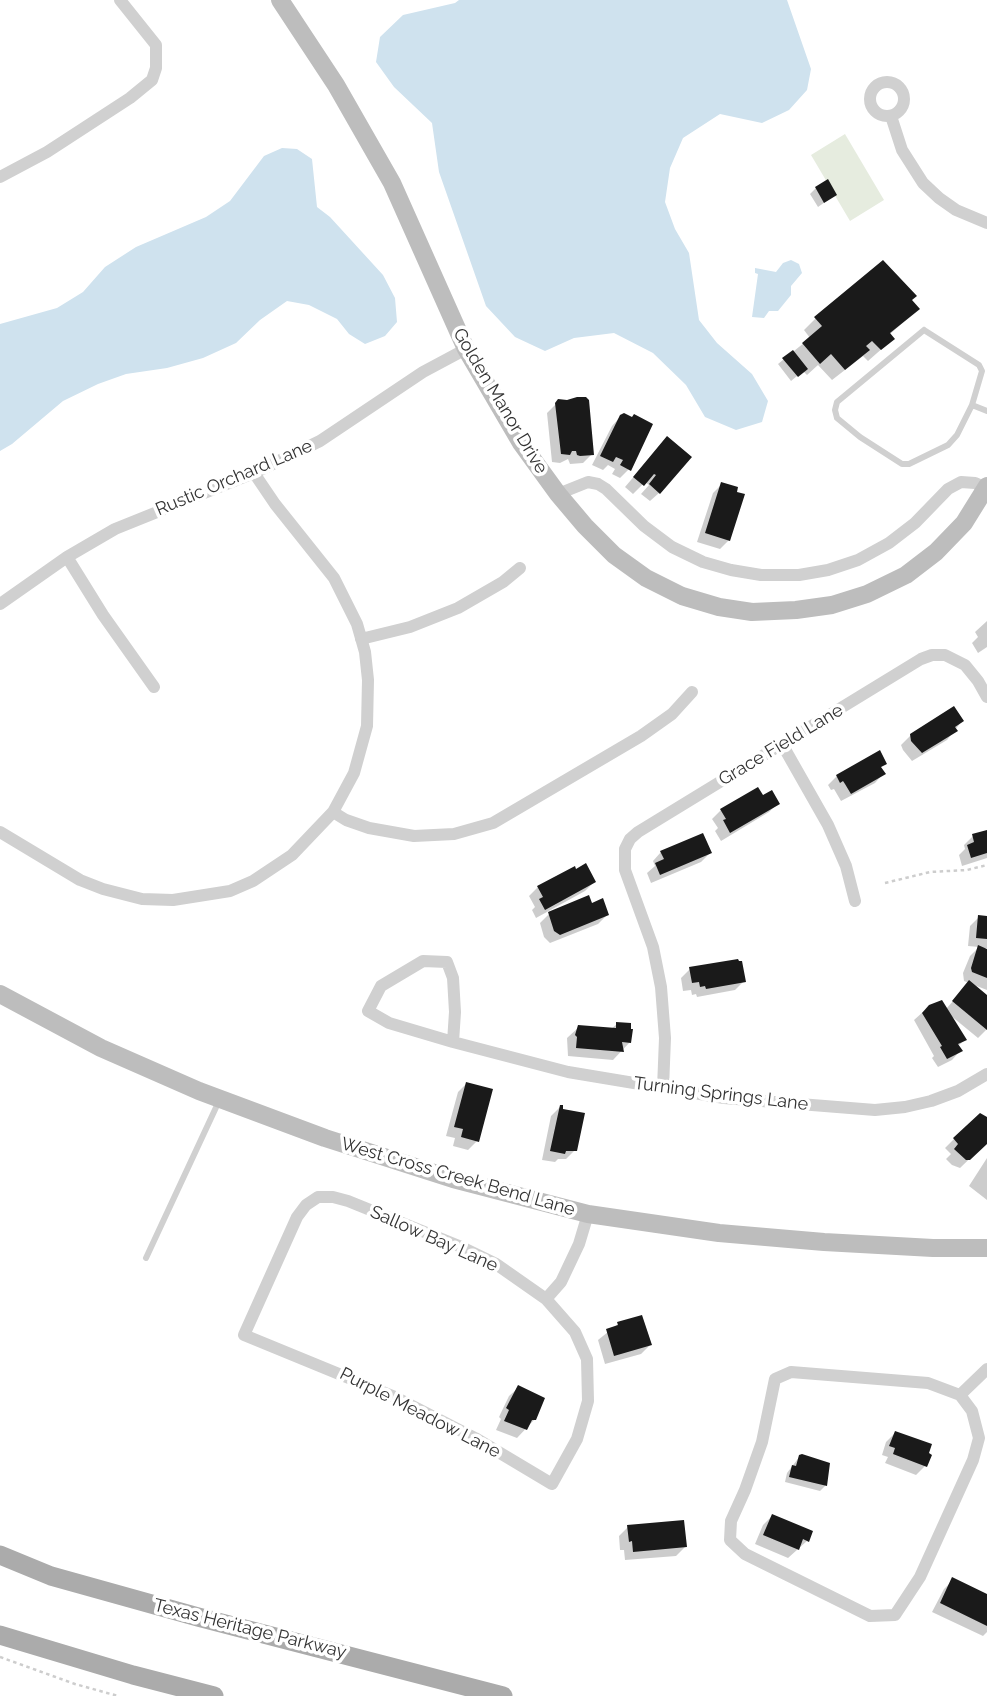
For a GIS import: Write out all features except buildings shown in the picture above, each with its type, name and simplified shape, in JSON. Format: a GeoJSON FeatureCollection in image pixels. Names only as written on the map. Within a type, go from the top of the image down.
{"type":"FeatureCollection","features":[{"type":"Feature","properties":{"kind":"main road","name":"Texas Heritage Parkway"},"geometry":{"type":"LineString","coordinates":[[0,1555],[51,1576],[498,1695]]}},
{"type":"Feature","properties":{"kind":"main road"},"geometry":{"type":"LineString","coordinates":[[0,1635],[214,1696]]}},
{"type":"Feature","properties":{"kind":"street"},"geometry":{"type":"LineString","coordinates":[[0,177],[47,152],[130,98],[152,80],[156,68],[156,45],[120,0]]}},
{"type":"Feature","properties":{"kind":"street","name":"Golden Manor Drive"},"geometry":{"type":"LineString","coordinates":[[280,0],[336,85],[391,183],[466,349],[521,443],[584,526],[614,555],[646,578],[682,596],[719,607],[752,611],[796,610],[832,605],[867,594],[906,575],[936,552],[964,523],[986,492]]}},
{"type":"Feature","properties":{"kind":"street"},"geometry":{"type":"LineString","coordinates":[[891,116],[902,150],[923,183],[956,210],[987,223]]}},
{"type":"Feature","properties":{"kind":"street","name":"Rustic Orchard Lane"},"geometry":{"type":"LineString","coordinates":[[0,604],[67,556],[115,529],[254,473],[320,441],[424,372],[466,349]]}},
{"type":"Feature","properties":{"kind":"street"},"geometry":{"type":"LineString","coordinates":[[0,832],[70,874],[103,889],[142,899],[173,900],[230,891],[253,881],[292,855],[333,812],[354,773],[367,726],[368,680],[361,639],[334,578],[254,473]]}},
{"type":"Feature","properties":{"kind":"street"},"geometry":{"type":"LineString","coordinates":[[558,495],[588,482],[598,484],[644,526],[672,547],[703,562],[761,575],[799,575],[828,570],[858,560],[915,523],[948,489],[961,482],[975,483],[984,487],[986,492]]}},
{"type":"Feature","properties":{"kind":"street"},"geometry":{"type":"LineString","coordinates":[[67,556],[103,615],[154,687]]}},
{"type":"Feature","properties":{"kind":"street"},"geometry":{"type":"LineString","coordinates":[[361,639],[410,627],[458,608],[503,582],[520,568]]}},
{"type":"Feature","properties":{"kind":"street","name":"Grace Field Lane"},"geometry":{"type":"LineString","coordinates":[[663,1088],[665,1038],[661,987],[653,947],[625,870],[625,849],[638,832],[932,655],[945,655],[965,665],[987,697]]}},
{"type":"Feature","properties":{"kind":"street"},"geometry":{"type":"LineString","coordinates":[[333,812],[369,828],[414,836],[454,834],[493,823],[649,730],[671,714],[692,692]]}},
{"type":"Feature","properties":{"kind":"street"},"geometry":{"type":"LineString","coordinates":[[782,744],[828,825],[846,866],[855,901]]}},
{"type":"Feature","properties":{"kind":"street","name":"Turning Springs Lane"},"geometry":{"type":"LineString","coordinates":[[453,1042],[453,978],[447,962],[423,961],[382,986],[368,1010],[389,1023],[453,1042],[568,1072],[760,1101],[875,1110],[905,1107],[958,1091],[987,1074]]}},
{"type":"Feature","properties":{"kind":"street","name":"West Cross Creek Bend Lane"},"geometry":{"type":"LineString","coordinates":[[0,994],[101,1048],[220,1099],[325,1138],[453,1179],[588,1214],[719,1233],[811,1241],[933,1248],[987,1248]]}},
{"type":"Feature","properties":{"kind":"street","name":"Sallow Bay Lane"},"geometry":{"type":"LineString","coordinates":[[244,1335],[297,1217],[306,1205],[318,1196],[348,1201],[459,1246],[496,1264],[546,1299],[575,1332],[587,1359],[588,1401],[577,1439],[552,1484]]}},
{"type":"Feature","properties":{"kind":"street"},"geometry":{"type":"LineString","coordinates":[[546,1299],[565,1272],[579,1244],[588,1214]]}},
{"type":"Feature","properties":{"kind":"street","name":"Purple Meadow Lane"},"geometry":{"type":"LineString","coordinates":[[244,1335],[395,1396],[475,1438],[552,1484]]}},
{"type":"Feature","properties":{"kind":"street"},"geometry":{"type":"LineString","coordinates":[[960,1395],[987,1369]]}},
{"type":"Feature","properties":{"kind":"street"},"geometry":{"type":"LineString","coordinates":[[791,1372],[928,1384],[960,1395],[972,1411],[977,1424],[979,1438],[976,1449],[920,1577],[895,1615],[870,1616],[745,1554],[730,1540],[731,1521],[745,1490],[767,1423],[775,1379],[791,1372]]}},
{"type":"Feature","properties":{"kind":"lane"},"geometry":{"type":"LineString","coordinates":[[923,330],[979,365],[982,371],[972,405],[957,435],[948,445],[909,464],[902,464],[860,437],[837,418],[835,410],[837,402],[923,330]]}},
{"type":"Feature","properties":{"kind":"lane"},"geometry":{"type":"LineString","coordinates":[[972,405],[987,411]]}},
{"type":"Feature","properties":{"kind":"lane"},"geometry":{"type":"LineString","coordinates":[[146,1258],[220,1099]]}},
{"type":"Feature","properties":{"kind":"path"},"geometry":{"type":"LineString","coordinates":[[885,883],[987,865]]}},
{"type":"Feature","properties":{"kind":"path"},"geometry":{"type":"LineString","coordinates":[[0,1657],[75,1684],[118,1696]]}},
{"type":"Feature","properties":{"kind":"shaded area"},"geometry":{"type":"Polygon","coordinates":[[[845,134],[884,200],[850,221],[811,155],[845,134]]]}},
{"type":"Feature","properties":{"kind":"water"},"geometry":{"type":"Polygon","coordinates":[[[459,0],[787,0],[811,69],[807,90],[789,110],[762,123],[720,114],[683,138],[670,168],[665,202],[675,229],[689,253],[699,320],[717,343],[752,374],[768,401],[762,422],[736,430],[705,417],[686,385],[653,353],[614,333],[574,338],[545,351],[515,337],[486,306],[439,172],[432,123],[394,87],[376,62],[380,37],[403,15],[459,0]]]}},
{"type":"Feature","properties":{"kind":"water"},"geometry":{"type":"Polygon","coordinates":[[[282,148],[297,149],[312,159],[317,207],[330,217],[383,275],[395,298],[397,322],[385,336],[365,344],[349,334],[337,319],[309,305],[287,301],[260,320],[236,343],[203,358],[167,368],[126,374],[63,401],[0,451],[0,324],[57,308],[83,292],[105,267],[136,247],[206,217],[230,201],[264,156],[282,148]]]}},
{"type":"Feature","properties":{"kind":"water"},"geometry":{"type":"Polygon","coordinates":[[[791,260],[799,264],[802,273],[791,286],[791,295],[778,311],[769,311],[764,318],[752,317],[758,274],[755,273],[755,268],[776,272],[783,263],[791,260]]]}}]}
